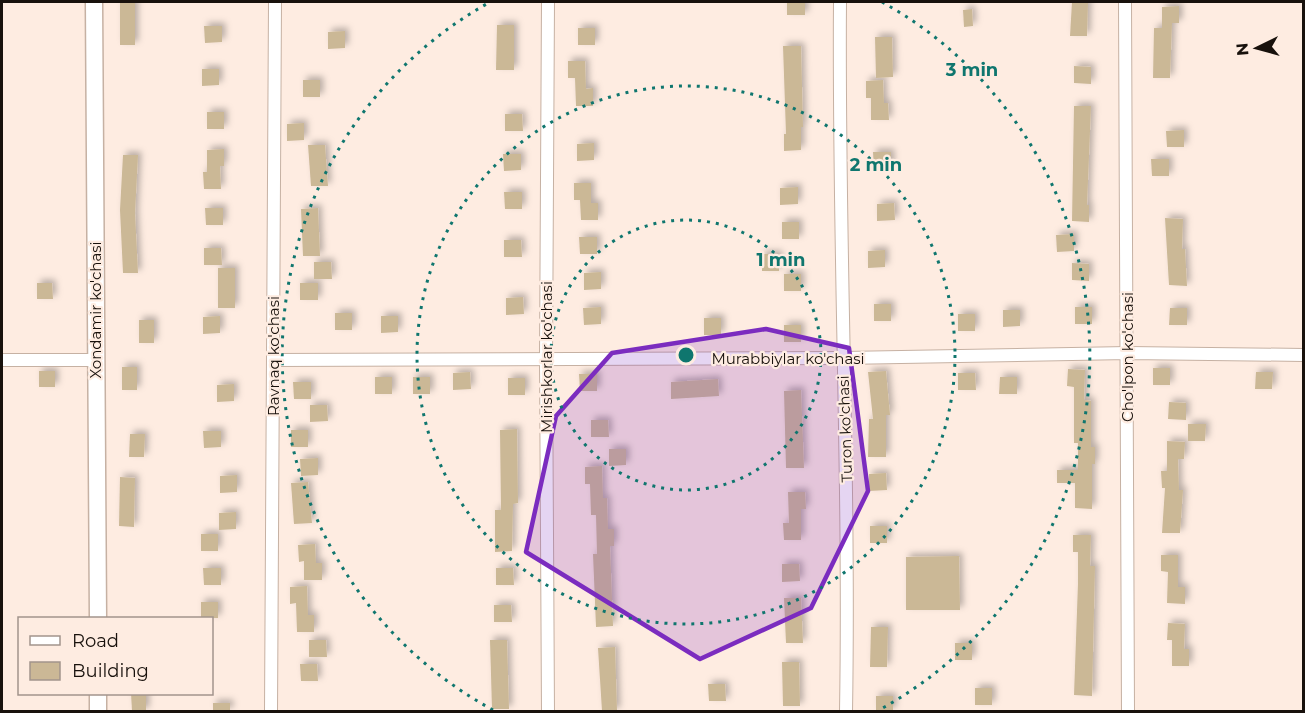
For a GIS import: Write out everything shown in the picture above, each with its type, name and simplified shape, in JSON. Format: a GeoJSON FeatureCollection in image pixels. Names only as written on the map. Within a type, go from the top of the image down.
{"type":"FeatureCollection","features":[{"type":"Feature","properties":{"kind":"main road","name":"Xondamir ko'chasi"},"geometry":{"type":"LineString","coordinates":[[94,2],[98,617]]}},
{"type":"Feature","properties":{"kind":"main road"},"geometry":{"type":"LineString","coordinates":[[98,695],[98,711]]}},
{"type":"Feature","properties":{"kind":"street","name":"Ravnaq ko'chasi"},"geometry":{"type":"LineString","coordinates":[[271,711],[275,2]]}},
{"type":"Feature","properties":{"kind":"street","name":"Mirishkorlar ko'chasi"},"geometry":{"type":"LineString","coordinates":[[548,2],[546,359],[548,711]]}},
{"type":"Feature","properties":{"kind":"street","name":"Turon ko'chasi"},"geometry":{"type":"LineString","coordinates":[[840,2],[843,358],[849,544],[846,711]]}},
{"type":"Feature","properties":{"kind":"street","name":"Cho'lpon ko'chasi"},"geometry":{"type":"LineString","coordinates":[[1125,2],[1128,711]]}},
{"type":"Feature","properties":{"kind":"street","name":"Murabbiylar ko'chasi"},"geometry":{"type":"LineString","coordinates":[[273,360],[843,358],[1128,353],[1304,355]]}},
{"type":"Feature","properties":{"kind":"street"},"geometry":{"type":"LineString","coordinates":[[2,360],[95,360]]}},
{"type":"Feature","properties":{"kind":"highlighted area"},"geometry":{"type":"Polygon","coordinates":[[[766,329],[849,348],[868,491],[811,608],[700,659],[526,552],[556,416],[612,353],[766,329]]]}},
{"type":"Feature","properties":{"kind":"building"},"geometry":{"type":"Polygon","coordinates":[[[120,2],[135,2],[135,45],[120,45],[120,2]]]}},
{"type":"Feature","properties":{"kind":"building"},"geometry":{"type":"Polygon","coordinates":[[[787,2],[805,2],[805,15],[787,15],[787,2]]]}},
{"type":"Feature","properties":{"kind":"building"},"geometry":{"type":"Polygon","coordinates":[[[1072,2],[1088,2],[1087,36],[1070,36],[1072,2]]]}},
{"type":"Feature","properties":{"kind":"building"},"geometry":{"type":"Polygon","coordinates":[[[1179,6],[1179,23],[1172,23],[1170,78],[1153,78],[1154,28],[1162,28],[1162,7],[1179,6]]]}},
{"type":"Feature","properties":{"kind":"building"},"geometry":{"type":"Polygon","coordinates":[[[972,9],[973,26],[964,27],[963,10],[972,9]]]}},
{"type":"Feature","properties":{"kind":"building"},"geometry":{"type":"Polygon","coordinates":[[[497,25],[514,25],[514,70],[496,70],[497,25]]]}},
{"type":"Feature","properties":{"kind":"building"},"geometry":{"type":"Polygon","coordinates":[[[204,26],[222,26],[222,42],[205,43],[204,26]]]}},
{"type":"Feature","properties":{"kind":"building"},"geometry":{"type":"Polygon","coordinates":[[[578,28],[595,28],[595,45],[578,45],[578,28]]]}},
{"type":"Feature","properties":{"kind":"building"},"geometry":{"type":"Polygon","coordinates":[[[345,31],[345,48],[328,49],[328,32],[345,31]]]}},
{"type":"Feature","properties":{"kind":"building"},"geometry":{"type":"Polygon","coordinates":[[[875,37],[892,37],[893,77],[876,78],[875,37]]]}},
{"type":"Feature","properties":{"kind":"building"},"geometry":{"type":"Polygon","coordinates":[[[783,46],[801,46],[803,127],[801,127],[801,150],[784,151],[784,134],[786,134],[783,46]]]}},
{"type":"Feature","properties":{"kind":"building"},"geometry":{"type":"Polygon","coordinates":[[[568,61],[585,61],[586,89],[593,88],[593,106],[576,106],[575,78],[568,78],[568,61]]]}},
{"type":"Feature","properties":{"kind":"building"},"geometry":{"type":"Polygon","coordinates":[[[1074,66],[1091,67],[1091,84],[1074,83],[1074,66]]]}},
{"type":"Feature","properties":{"kind":"building"},"geometry":{"type":"Polygon","coordinates":[[[202,69],[219,69],[219,85],[202,86],[202,69]]]}},
{"type":"Feature","properties":{"kind":"building"},"geometry":{"type":"Polygon","coordinates":[[[303,80],[320,80],[320,97],[303,97],[303,80]]]}},
{"type":"Feature","properties":{"kind":"building"},"geometry":{"type":"Polygon","coordinates":[[[883,80],[884,103],[888,103],[889,120],[871,120],[871,98],[866,98],[866,81],[883,80]]]}},
{"type":"Feature","properties":{"kind":"building"},"geometry":{"type":"Polygon","coordinates":[[[1074,106],[1091,106],[1087,205],[1089,205],[1089,222],[1072,221],[1074,106]]]}},
{"type":"Feature","properties":{"kind":"building"},"geometry":{"type":"Polygon","coordinates":[[[207,112],[224,112],[224,129],[207,129],[207,112]]]}},
{"type":"Feature","properties":{"kind":"building"},"geometry":{"type":"Polygon","coordinates":[[[505,114],[522,114],[523,131],[505,131],[505,114]]]}},
{"type":"Feature","properties":{"kind":"building"},"geometry":{"type":"Polygon","coordinates":[[[304,123],[304,140],[287,141],[287,124],[304,123]]]}},
{"type":"Feature","properties":{"kind":"building"},"geometry":{"type":"Polygon","coordinates":[[[1184,130],[1184,147],[1167,147],[1166,131],[1184,130]]]}},
{"type":"Feature","properties":{"kind":"building"},"geometry":{"type":"Polygon","coordinates":[[[594,143],[594,160],[577,161],[577,144],[594,143]]]}},
{"type":"Feature","properties":{"kind":"building"},"geometry":{"type":"Polygon","coordinates":[[[308,145],[325,145],[328,186],[311,186],[308,145]]]}},
{"type":"Feature","properties":{"kind":"building"},"geometry":{"type":"Polygon","coordinates":[[[224,149],[224,166],[220,166],[221,189],[204,189],[203,172],[207,172],[207,150],[224,149]]]}},
{"type":"Feature","properties":{"kind":"building"},"geometry":{"type":"Polygon","coordinates":[[[873,152],[891,152],[891,169],[874,169],[873,152]]]}},
{"type":"Feature","properties":{"kind":"building"},"geometry":{"type":"Polygon","coordinates":[[[503,154],[521,154],[521,170],[504,171],[503,154]]]}},
{"type":"Feature","properties":{"kind":"building"},"geometry":{"type":"Polygon","coordinates":[[[123,155],[138,155],[135,213],[138,273],[123,273],[120,210],[123,155]]]}},
{"type":"Feature","properties":{"kind":"building"},"geometry":{"type":"Polygon","coordinates":[[[1151,159],[1169,159],[1169,176],[1152,176],[1151,159]]]}},
{"type":"Feature","properties":{"kind":"building"},"geometry":{"type":"Polygon","coordinates":[[[574,183],[591,183],[591,203],[598,203],[598,220],[581,220],[580,200],[574,200],[574,183]]]}},
{"type":"Feature","properties":{"kind":"building"},"geometry":{"type":"Polygon","coordinates":[[[798,187],[798,204],[780,205],[780,188],[798,187]]]}},
{"type":"Feature","properties":{"kind":"building"},"geometry":{"type":"Polygon","coordinates":[[[504,192],[522,192],[522,209],[505,209],[504,192]]]}},
{"type":"Feature","properties":{"kind":"building"},"geometry":{"type":"Polygon","coordinates":[[[894,203],[895,220],[877,221],[877,204],[894,203]]]}},
{"type":"Feature","properties":{"kind":"building"},"geometry":{"type":"Polygon","coordinates":[[[205,208],[223,208],[223,225],[206,225],[205,208]]]}},
{"type":"Feature","properties":{"kind":"building"},"geometry":{"type":"Polygon","coordinates":[[[318,208],[320,256],[303,256],[301,209],[318,208]]]}},
{"type":"Feature","properties":{"kind":"building"},"geometry":{"type":"Polygon","coordinates":[[[1165,218],[1183,219],[1182,249],[1185,249],[1187,286],[1169,285],[1165,218]]]}},
{"type":"Feature","properties":{"kind":"building"},"geometry":{"type":"Polygon","coordinates":[[[782,222],[799,222],[799,239],[782,239],[782,222]]]}},
{"type":"Feature","properties":{"kind":"building"},"geometry":{"type":"Polygon","coordinates":[[[1074,234],[1074,251],[1057,252],[1056,235],[1074,234]]]}},
{"type":"Feature","properties":{"kind":"building"},"geometry":{"type":"Polygon","coordinates":[[[579,237],[597,237],[597,254],[580,254],[579,237]]]}},
{"type":"Feature","properties":{"kind":"building"},"geometry":{"type":"Polygon","coordinates":[[[504,240],[521,240],[522,257],[504,257],[504,240]]]}},
{"type":"Feature","properties":{"kind":"building"},"geometry":{"type":"Polygon","coordinates":[[[204,248],[221,248],[222,265],[204,265],[204,248]]]}},
{"type":"Feature","properties":{"kind":"building"},"geometry":{"type":"Polygon","coordinates":[[[885,250],[885,267],[868,268],[868,251],[885,250]]]}},
{"type":"Feature","properties":{"kind":"building"},"geometry":{"type":"Polygon","coordinates":[[[762,254],[779,254],[779,271],[762,271],[762,254]]]}},
{"type":"Feature","properties":{"kind":"building"},"geometry":{"type":"Polygon","coordinates":[[[314,262],[331,262],[332,279],[314,279],[314,262]]]}},
{"type":"Feature","properties":{"kind":"building"},"geometry":{"type":"Polygon","coordinates":[[[1072,263],[1089,264],[1089,281],[1072,280],[1072,263]]]}},
{"type":"Feature","properties":{"kind":"building"},"geometry":{"type":"Polygon","coordinates":[[[218,268],[235,268],[235,308],[218,308],[218,268]]]}},
{"type":"Feature","properties":{"kind":"building"},"geometry":{"type":"Polygon","coordinates":[[[601,272],[601,289],[584,290],[584,273],[601,272]]]}},
{"type":"Feature","properties":{"kind":"building"},"geometry":{"type":"Polygon","coordinates":[[[784,274],[801,274],[801,291],[784,291],[784,274]]]}},
{"type":"Feature","properties":{"kind":"building"},"geometry":{"type":"Polygon","coordinates":[[[37,283],[52,283],[53,299],[37,299],[37,283]]]}},
{"type":"Feature","properties":{"kind":"building"},"geometry":{"type":"Polygon","coordinates":[[[300,283],[318,283],[318,300],[300,300],[300,283]]]}},
{"type":"Feature","properties":{"kind":"building"},"geometry":{"type":"Polygon","coordinates":[[[523,297],[524,314],[506,315],[506,298],[523,297]]]}},
{"type":"Feature","properties":{"kind":"building"},"geometry":{"type":"Polygon","coordinates":[[[874,304],[891,304],[891,321],[874,321],[874,304]]]}},
{"type":"Feature","properties":{"kind":"building"},"geometry":{"type":"Polygon","coordinates":[[[601,307],[601,324],[584,325],[583,308],[601,307]]]}},
{"type":"Feature","properties":{"kind":"building"},"geometry":{"type":"Polygon","coordinates":[[[1075,307],[1092,307],[1092,324],[1075,324],[1075,307]]]}},
{"type":"Feature","properties":{"kind":"building"},"geometry":{"type":"Polygon","coordinates":[[[1170,308],[1187,308],[1187,325],[1169,325],[1170,308]]]}},
{"type":"Feature","properties":{"kind":"building"},"geometry":{"type":"Polygon","coordinates":[[[1003,310],[1020,310],[1020,326],[1003,327],[1003,310]]]}},
{"type":"Feature","properties":{"kind":"building"},"geometry":{"type":"Polygon","coordinates":[[[335,313],[352,313],[352,330],[335,330],[335,313]]]}},
{"type":"Feature","properties":{"kind":"building"},"geometry":{"type":"Polygon","coordinates":[[[958,314],[975,314],[975,331],[958,331],[958,314]]]}},
{"type":"Feature","properties":{"kind":"building"},"geometry":{"type":"Polygon","coordinates":[[[220,316],[220,333],[203,334],[203,317],[220,316]]]}},
{"type":"Feature","properties":{"kind":"building"},"geometry":{"type":"Polygon","coordinates":[[[381,316],[398,316],[398,332],[381,333],[381,316]]]}},
{"type":"Feature","properties":{"kind":"building"},"geometry":{"type":"Polygon","coordinates":[[[704,318],[721,318],[721,335],[704,335],[704,318]]]}},
{"type":"Feature","properties":{"kind":"building"},"geometry":{"type":"Polygon","coordinates":[[[139,320],[154,320],[154,343],[139,343],[139,320]]]}},
{"type":"Feature","properties":{"kind":"building"},"geometry":{"type":"Polygon","coordinates":[[[784,325],[801,325],[801,342],[784,342],[784,325]]]}},
{"type":"Feature","properties":{"kind":"building"},"geometry":{"type":"Polygon","coordinates":[[[122,367],[137,367],[137,390],[122,390],[122,367]]]}},
{"type":"Feature","properties":{"kind":"building"},"geometry":{"type":"Polygon","coordinates":[[[1153,368],[1170,368],[1170,385],[1153,385],[1153,368]]]}},
{"type":"Feature","properties":{"kind":"building"},"geometry":{"type":"Polygon","coordinates":[[[1068,369],[1085,370],[1084,400],[1091,401],[1091,447],[1095,447],[1095,464],[1092,464],[1092,509],[1075,508],[1075,483],[1057,483],[1057,470],[1078,470],[1078,443],[1074,443],[1074,387],[1067,386],[1068,369]]]}},
{"type":"Feature","properties":{"kind":"building"},"geometry":{"type":"Polygon","coordinates":[[[39,371],[55,371],[55,387],[39,387],[39,371]]]}},
{"type":"Feature","properties":{"kind":"building"},"geometry":{"type":"Polygon","coordinates":[[[886,371],[890,415],[886,415],[886,457],[868,457],[869,419],[873,419],[868,372],[886,371]]]}},
{"type":"Feature","properties":{"kind":"building"},"geometry":{"type":"Polygon","coordinates":[[[470,372],[471,389],[453,390],[453,373],[470,372]]]}},
{"type":"Feature","properties":{"kind":"building"},"geometry":{"type":"Polygon","coordinates":[[[1256,372],[1273,372],[1272,389],[1255,389],[1256,372]]]}},
{"type":"Feature","properties":{"kind":"building"},"geometry":{"type":"Polygon","coordinates":[[[958,373],[975,373],[976,390],[958,390],[958,373]]]}},
{"type":"Feature","properties":{"kind":"building"},"geometry":{"type":"Polygon","coordinates":[[[579,374],[597,374],[597,391],[580,391],[579,374]]]}},
{"type":"Feature","properties":{"kind":"building"},"geometry":{"type":"Polygon","coordinates":[[[375,377],[392,377],[392,394],[375,394],[375,377]]]}},
{"type":"Feature","properties":{"kind":"building"},"geometry":{"type":"Polygon","coordinates":[[[413,377],[430,377],[430,394],[413,394],[413,377]]]}},
{"type":"Feature","properties":{"kind":"building"},"geometry":{"type":"Polygon","coordinates":[[[1000,377],[1017,377],[1017,394],[999,394],[1000,377]]]}},
{"type":"Feature","properties":{"kind":"building"},"geometry":{"type":"Polygon","coordinates":[[[508,378],[525,378],[525,395],[508,395],[508,378]]]}},
{"type":"Feature","properties":{"kind":"building"},"geometry":{"type":"Polygon","coordinates":[[[718,379],[719,396],[671,399],[671,382],[718,379]]]}},
{"type":"Feature","properties":{"kind":"building"},"geometry":{"type":"Polygon","coordinates":[[[293,382],[311,382],[311,399],[294,399],[293,382]]]}},
{"type":"Feature","properties":{"kind":"building"},"geometry":{"type":"Polygon","coordinates":[[[234,384],[234,401],[217,402],[217,385],[234,384]]]}},
{"type":"Feature","properties":{"kind":"building"},"geometry":{"type":"Polygon","coordinates":[[[801,390],[804,468],[786,468],[784,391],[801,390]]]}},
{"type":"Feature","properties":{"kind":"building"},"geometry":{"type":"Polygon","coordinates":[[[1169,402],[1186,403],[1186,420],[1168,419],[1169,402]]]}},
{"type":"Feature","properties":{"kind":"building"},"geometry":{"type":"Polygon","coordinates":[[[310,405],[327,405],[328,421],[310,422],[310,405]]]}},
{"type":"Feature","properties":{"kind":"building"},"geometry":{"type":"Polygon","coordinates":[[[591,420],[608,420],[609,437],[591,437],[591,420]]]}},
{"type":"Feature","properties":{"kind":"building"},"geometry":{"type":"Polygon","coordinates":[[[1188,424],[1206,424],[1205,441],[1188,441],[1188,424]]]}},
{"type":"Feature","properties":{"kind":"building"},"geometry":{"type":"Polygon","coordinates":[[[517,429],[518,503],[513,504],[512,551],[495,552],[495,510],[501,510],[500,430],[517,429]]]}},
{"type":"Feature","properties":{"kind":"building"},"geometry":{"type":"Polygon","coordinates":[[[291,430],[308,430],[308,447],[291,447],[291,430]]]}},
{"type":"Feature","properties":{"kind":"building"},"geometry":{"type":"Polygon","coordinates":[[[203,431],[221,431],[221,447],[204,448],[203,431]]]}},
{"type":"Feature","properties":{"kind":"building"},"geometry":{"type":"Polygon","coordinates":[[[130,434],[145,434],[144,457],[129,457],[130,434]]]}},
{"type":"Feature","properties":{"kind":"building"},"geometry":{"type":"Polygon","coordinates":[[[1167,441],[1185,442],[1184,459],[1178,459],[1179,490],[1183,490],[1180,533],[1162,533],[1165,488],[1162,488],[1161,471],[1167,471],[1167,441]]]}},
{"type":"Feature","properties":{"kind":"building"},"geometry":{"type":"Polygon","coordinates":[[[609,449],[626,449],[626,465],[609,466],[609,449]]]}},
{"type":"Feature","properties":{"kind":"building"},"geometry":{"type":"Polygon","coordinates":[[[318,458],[318,475],[301,476],[300,459],[318,458]]]}},
{"type":"Feature","properties":{"kind":"building"},"geometry":{"type":"Polygon","coordinates":[[[602,466],[603,498],[607,498],[608,529],[614,529],[614,546],[610,546],[613,626],[596,627],[593,554],[597,554],[596,515],[591,515],[590,484],[585,484],[585,467],[602,466]]]}},
{"type":"Feature","properties":{"kind":"building"},"geometry":{"type":"Polygon","coordinates":[[[886,473],[887,490],[869,491],[869,474],[886,473]]]}},
{"type":"Feature","properties":{"kind":"building"},"geometry":{"type":"Polygon","coordinates":[[[237,475],[237,492],[220,493],[220,476],[237,475]]]}},
{"type":"Feature","properties":{"kind":"building"},"geometry":{"type":"Polygon","coordinates":[[[120,477],[135,478],[134,527],[119,526],[120,477]]]}},
{"type":"Feature","properties":{"kind":"building"},"geometry":{"type":"Polygon","coordinates":[[[308,482],[312,523],[294,524],[291,483],[308,482]]]}},
{"type":"Feature","properties":{"kind":"building"},"geometry":{"type":"Polygon","coordinates":[[[788,492],[805,492],[806,509],[801,509],[801,540],[784,540],[783,523],[789,523],[788,492]]]}},
{"type":"Feature","properties":{"kind":"building"},"geometry":{"type":"Polygon","coordinates":[[[236,512],[236,529],[219,530],[219,513],[236,512]]]}},
{"type":"Feature","properties":{"kind":"building"},"geometry":{"type":"Polygon","coordinates":[[[870,526],[887,526],[887,543],[870,543],[870,526]]]}},
{"type":"Feature","properties":{"kind":"building"},"geometry":{"type":"Polygon","coordinates":[[[201,534],[218,534],[218,551],[201,551],[201,534]]]}},
{"type":"Feature","properties":{"kind":"building"},"geometry":{"type":"Polygon","coordinates":[[[1073,535],[1091,535],[1090,566],[1095,566],[1092,696],[1074,695],[1078,552],[1073,552],[1073,535]]]}},
{"type":"Feature","properties":{"kind":"building"},"geometry":{"type":"Polygon","coordinates":[[[315,544],[316,563],[322,563],[322,580],[304,580],[304,561],[299,562],[298,545],[315,544]]]}},
{"type":"Feature","properties":{"kind":"building"},"geometry":{"type":"Polygon","coordinates":[[[1161,555],[1178,555],[1178,587],[1185,587],[1185,604],[1167,603],[1168,572],[1161,571],[1161,555]]]}},
{"type":"Feature","properties":{"kind":"building"},"geometry":{"type":"Polygon","coordinates":[[[959,556],[960,610],[906,610],[906,557],[959,556]]]}},
{"type":"Feature","properties":{"kind":"building"},"geometry":{"type":"Polygon","coordinates":[[[782,564],[799,564],[800,581],[782,582],[782,564]]]}},
{"type":"Feature","properties":{"kind":"building"},"geometry":{"type":"Polygon","coordinates":[[[203,568],[221,568],[221,585],[204,585],[203,568]]]}},
{"type":"Feature","properties":{"kind":"building"},"geometry":{"type":"Polygon","coordinates":[[[496,568],[513,568],[514,585],[496,585],[496,568]]]}},
{"type":"Feature","properties":{"kind":"building"},"geometry":{"type":"Polygon","coordinates":[[[307,586],[308,615],[314,615],[314,632],[297,632],[296,603],[290,604],[290,587],[307,586]]]}},
{"type":"Feature","properties":{"kind":"building"},"geometry":{"type":"Polygon","coordinates":[[[784,598],[801,598],[803,643],[786,643],[784,598]]]}},
{"type":"Feature","properties":{"kind":"building"},"geometry":{"type":"Polygon","coordinates":[[[201,602],[218,602],[218,618],[201,617],[201,602]]]}},
{"type":"Feature","properties":{"kind":"building"},"geometry":{"type":"Polygon","coordinates":[[[494,605],[511,605],[512,622],[494,622],[494,605]]]}},
{"type":"Feature","properties":{"kind":"building"},"geometry":{"type":"Polygon","coordinates":[[[1168,623],[1185,624],[1184,649],[1189,649],[1189,666],[1172,666],[1172,640],[1167,640],[1168,623]]]}},
{"type":"Feature","properties":{"kind":"building"},"geometry":{"type":"Polygon","coordinates":[[[871,627],[888,627],[887,667],[870,667],[871,627]]]}},
{"type":"Feature","properties":{"kind":"building"},"geometry":{"type":"Polygon","coordinates":[[[309,640],[326,640],[327,657],[309,657],[309,640]]]}},
{"type":"Feature","properties":{"kind":"building"},"geometry":{"type":"Polygon","coordinates":[[[490,640],[507,640],[509,709],[492,709],[490,640]]]}},
{"type":"Feature","properties":{"kind":"building"},"geometry":{"type":"Polygon","coordinates":[[[955,643],[972,643],[972,660],[955,660],[955,643]]]}},
{"type":"Feature","properties":{"kind":"building"},"geometry":{"type":"Polygon","coordinates":[[[615,647],[617,711],[602,711],[598,648],[615,647]]]}},
{"type":"Feature","properties":{"kind":"building"},"geometry":{"type":"Polygon","coordinates":[[[782,662],[799,662],[800,706],[783,706],[782,662]]]}},
{"type":"Feature","properties":{"kind":"building"},"geometry":{"type":"Polygon","coordinates":[[[300,664],[317,664],[318,681],[301,681],[300,664]]]}},
{"type":"Feature","properties":{"kind":"building"},"geometry":{"type":"Polygon","coordinates":[[[708,684],[725,684],[726,701],[709,701],[708,684]]]}},
{"type":"Feature","properties":{"kind":"building"},"geometry":{"type":"Polygon","coordinates":[[[975,688],[992,688],[992,705],[975,705],[975,688]]]}},
{"type":"Feature","properties":{"kind":"building"},"geometry":{"type":"Polygon","coordinates":[[[131,695],[146,695],[146,711],[132,711],[131,695]]]}},
{"type":"Feature","properties":{"kind":"building"},"geometry":{"type":"Polygon","coordinates":[[[876,696],[893,696],[893,711],[876,711],[876,696]]]}},
{"type":"Feature","properties":{"kind":"building"},"geometry":{"type":"Polygon","coordinates":[[[213,703],[230,703],[230,711],[213,711],[213,703]]]}}]}
